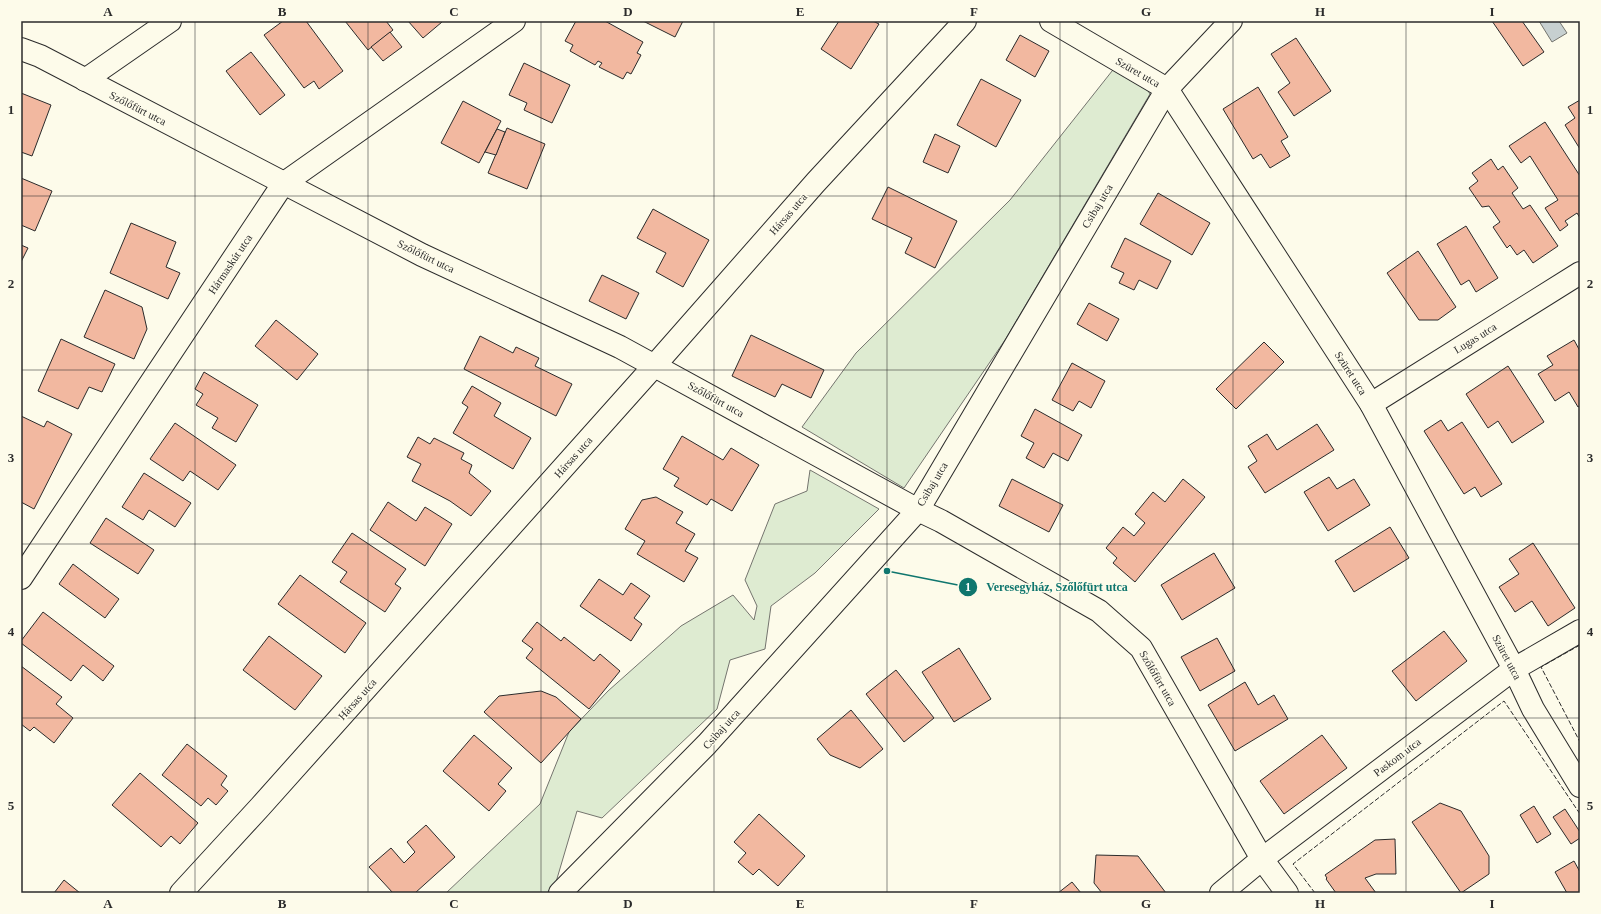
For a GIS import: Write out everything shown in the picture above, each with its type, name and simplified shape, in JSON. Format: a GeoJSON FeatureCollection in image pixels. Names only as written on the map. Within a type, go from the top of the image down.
{"type":"FeatureCollection","features":[{"type":"Feature","properties":{"kind":"street"},"geometry":{"type":"LineString","coordinates":[[85,80],[170,21]]}},
{"type":"Feature","properties":{"kind":"street","name":"Hármaskút utca"},"geometry":{"type":"LineString","coordinates":[[21,578],[284,184],[514,21]]}},
{"type":"Feature","properties":{"kind":"street","name":"Hársas utca"},"geometry":{"type":"LineString","coordinates":[[181,893],[260,808],[816,182],[965,21]]}},
{"type":"Feature","properties":{"kind":"street","name":"Szüret utca"},"geometry":{"type":"LineString","coordinates":[[1051,21],[1167,89],[1371,404],[1514,669],[1533,709],[1580,786]]}},
{"type":"Feature","properties":{"kind":"street","name":"Csibaj utca"},"geometry":{"type":"LineString","coordinates":[[560,893],[708,744],[918,510],[1167,89],[1231,21]]}},
{"type":"Feature","properties":{"kind":"street","name":"Szőlőfürt utca"},"geometry":{"type":"LineString","coordinates":[[21,49],[40,56],[422,255],[620,347],[655,365],[918,510],[941,521],[1099,611],[1141,648],[1262,859],[1287,893]]}},
{"type":"Feature","properties":{"kind":"street","name":"Lugas utca"},"geometry":{"type":"LineString","coordinates":[[1371,404],[1580,273]]}},
{"type":"Feature","properties":{"kind":"street","name":"Paskom utca"},"geometry":{"type":"LineString","coordinates":[[1221,893],[1262,859],[1514,669],[1580,631]]}},
{"type":"Feature","properties":{"kind":"green space"},"geometry":{"type":"Polygon","coordinates":[[[1116,66],[1139,77],[1150,94],[1005,340],[904,488],[802,427],[856,353],[1010,200],[1116,66]]]}},
{"type":"Feature","properties":{"kind":"green space"},"geometry":{"type":"Polygon","coordinates":[[[810,470],[879,509],[815,573],[771,606],[765,649],[730,660],[717,709],[602,818],[577,811],[556,882],[547,893],[446,893],[540,804],[569,732],[608,691],[681,626],[733,595],[754,620],[757,606],[745,580],[775,504],[807,491],[810,470]]]}},
{"type":"Feature","properties":{"kind":"shaded area"},"geometry":{"type":"Polygon","coordinates":[[[1539,21],[1559,21],[1567,33],[1552,42],[1539,21]]]}},
{"type":"Feature","properties":{"kind":"building"},"geometry":{"type":"Polygon","coordinates":[[[283,21],[306,21],[343,71],[319,89],[314,81],[304,88],[264,35],[283,21]]]}},
{"type":"Feature","properties":{"kind":"building"},"geometry":{"type":"Polygon","coordinates":[[[345,21],[386,21],[393,30],[368,50],[345,21]]]}},
{"type":"Feature","properties":{"kind":"building"},"geometry":{"type":"Polygon","coordinates":[[[408,21],[442,21],[442,22],[423,38],[408,21]]]}},
{"type":"Feature","properties":{"kind":"building"},"geometry":{"type":"Polygon","coordinates":[[[576,21],[605,21],[643,42],[637,53],[641,55],[631,74],[627,72],[623,79],[599,67],[602,63],[598,61],[595,65],[570,51],[573,45],[565,41],[576,21]]]}},
{"type":"Feature","properties":{"kind":"building"},"geometry":{"type":"Polygon","coordinates":[[[643,21],[683,21],[675,37],[643,21]]]}},
{"type":"Feature","properties":{"kind":"building"},"geometry":{"type":"Polygon","coordinates":[[[839,21],[873,21],[879,24],[851,69],[821,49],[839,21]]]}},
{"type":"Feature","properties":{"kind":"building"},"geometry":{"type":"Polygon","coordinates":[[[1492,21],[1522,21],[1544,52],[1523,66],[1492,21]]]}},
{"type":"Feature","properties":{"kind":"building"},"geometry":{"type":"Polygon","coordinates":[[[390,32],[402,47],[383,61],[371,47],[390,32]]]}},
{"type":"Feature","properties":{"kind":"building"},"geometry":{"type":"Polygon","coordinates":[[[1020,35],[1049,51],[1035,77],[1006,60],[1020,35]]]}},
{"type":"Feature","properties":{"kind":"building"},"geometry":{"type":"Polygon","coordinates":[[[1296,38],[1331,91],[1294,116],[1278,92],[1290,83],[1271,54],[1296,38]]]}},
{"type":"Feature","properties":{"kind":"building"},"geometry":{"type":"Polygon","coordinates":[[[251,52],[285,95],[260,115],[226,71],[251,52]]]}},
{"type":"Feature","properties":{"kind":"building"},"geometry":{"type":"Polygon","coordinates":[[[524,63],[570,85],[552,123],[524,110],[527,103],[509,95],[524,63]]]}},
{"type":"Feature","properties":{"kind":"building"},"geometry":{"type":"Polygon","coordinates":[[[981,79],[1021,100],[996,147],[957,125],[981,79]]]}},
{"type":"Feature","properties":{"kind":"building"},"geometry":{"type":"Polygon","coordinates":[[[1258,87],[1288,137],[1281,141],[1290,156],[1270,168],[1261,154],[1253,159],[1223,109],[1258,87]]]}},
{"type":"Feature","properties":{"kind":"building"},"geometry":{"type":"Polygon","coordinates":[[[21,93],[51,105],[32,156],[21,152],[21,93]]]}},
{"type":"Feature","properties":{"kind":"building"},"geometry":{"type":"Polygon","coordinates":[[[1580,100],[1580,149],[1565,125],[1575,118],[1568,107],[1580,100]]]}},
{"type":"Feature","properties":{"kind":"building"},"geometry":{"type":"Polygon","coordinates":[[[463,101],[501,121],[479,163],[441,143],[463,101]]]}},
{"type":"Feature","properties":{"kind":"building"},"geometry":{"type":"Polygon","coordinates":[[[1545,122],[1580,176],[1580,218],[1577,213],[1565,221],[1568,225],[1560,231],[1545,208],[1558,200],[1530,156],[1521,163],[1509,146],[1545,122]]]}},
{"type":"Feature","properties":{"kind":"building"},"geometry":{"type":"Polygon","coordinates":[[[507,128],[545,144],[527,189],[488,173],[507,128]]]}},
{"type":"Feature","properties":{"kind":"building"},"geometry":{"type":"Polygon","coordinates":[[[497,129],[505,132],[496,155],[485,152],[497,129]]]}},
{"type":"Feature","properties":{"kind":"building"},"geometry":{"type":"Polygon","coordinates":[[[935,134],[960,146],[948,173],[923,162],[935,134]]]}},
{"type":"Feature","properties":{"kind":"building"},"geometry":{"type":"Polygon","coordinates":[[[1491,159],[1498,170],[1503,166],[1518,188],[1512,193],[1523,209],[1530,205],[1558,246],[1533,263],[1524,250],[1517,255],[1510,245],[1507,248],[1493,227],[1500,222],[1489,206],[1482,207],[1469,188],[1478,181],[1472,173],[1491,159]]]}},
{"type":"Feature","properties":{"kind":"building"},"geometry":{"type":"Polygon","coordinates":[[[21,178],[52,191],[35,231],[21,225],[21,178]]]}},
{"type":"Feature","properties":{"kind":"building"},"geometry":{"type":"Polygon","coordinates":[[[888,187],[957,221],[935,268],[905,253],[912,238],[872,219],[888,187]]]}},
{"type":"Feature","properties":{"kind":"building"},"geometry":{"type":"Polygon","coordinates":[[[1158,193],[1210,223],[1192,255],[1140,224],[1158,193]]]}},
{"type":"Feature","properties":{"kind":"building"},"geometry":{"type":"Polygon","coordinates":[[[653,209],[709,240],[683,287],[656,272],[666,253],[637,238],[653,209]]]}},
{"type":"Feature","properties":{"kind":"building"},"geometry":{"type":"Polygon","coordinates":[[[131,223],[176,242],[166,267],[180,273],[168,299],[110,273],[131,223]]]}},
{"type":"Feature","properties":{"kind":"building"},"geometry":{"type":"Polygon","coordinates":[[[1466,226],[1498,278],[1476,292],[1469,280],[1461,285],[1437,244],[1466,226]]]}},
{"type":"Feature","properties":{"kind":"building"},"geometry":{"type":"Polygon","coordinates":[[[1125,238],[1171,261],[1157,289],[1139,280],[1134,290],[1119,283],[1124,273],[1111,267],[1125,238]]]}},
{"type":"Feature","properties":{"kind":"building"},"geometry":{"type":"Polygon","coordinates":[[[21,245],[28,248],[21,262],[21,245]]]}},
{"type":"Feature","properties":{"kind":"building"},"geometry":{"type":"Polygon","coordinates":[[[1418,251],[1456,307],[1438,320],[1419,320],[1387,273],[1418,251]]]}},
{"type":"Feature","properties":{"kind":"building"},"geometry":{"type":"Polygon","coordinates":[[[602,275],[639,293],[626,319],[589,301],[602,275]]]}},
{"type":"Feature","properties":{"kind":"building"},"geometry":{"type":"Polygon","coordinates":[[[105,290],[142,307],[147,329],[134,359],[84,337],[105,290]]]}},
{"type":"Feature","properties":{"kind":"building"},"geometry":{"type":"Polygon","coordinates":[[[1089,303],[1119,319],[1107,341],[1077,324],[1089,303]]]}},
{"type":"Feature","properties":{"kind":"building"},"geometry":{"type":"Polygon","coordinates":[[[276,320],[318,354],[297,380],[255,346],[276,320]]]}},
{"type":"Feature","properties":{"kind":"building"},"geometry":{"type":"Polygon","coordinates":[[[751,335],[824,370],[811,398],[782,384],[775,397],[732,376],[751,335]]]}},
{"type":"Feature","properties":{"kind":"building"},"geometry":{"type":"Polygon","coordinates":[[[480,336],[513,353],[516,347],[539,358],[535,366],[572,384],[556,416],[464,369],[480,336]]]}},
{"type":"Feature","properties":{"kind":"building"},"geometry":{"type":"Polygon","coordinates":[[[61,339],[115,364],[102,392],[89,387],[78,409],[38,391],[61,339]]]}},
{"type":"Feature","properties":{"kind":"building"},"geometry":{"type":"Polygon","coordinates":[[[1574,340],[1580,351],[1580,406],[1578,407],[1569,392],[1555,401],[1538,374],[1553,365],[1547,356],[1574,340]]]}},
{"type":"Feature","properties":{"kind":"building"},"geometry":{"type":"Polygon","coordinates":[[[1264,342],[1284,362],[1236,409],[1216,389],[1264,342]]]}},
{"type":"Feature","properties":{"kind":"building"},"geometry":{"type":"Polygon","coordinates":[[[1072,363],[1105,381],[1091,408],[1079,401],[1073,411],[1052,400],[1072,363]]]}},
{"type":"Feature","properties":{"kind":"building"},"geometry":{"type":"Polygon","coordinates":[[[1508,366],[1544,422],[1512,443],[1498,421],[1488,428],[1466,394],[1508,366]]]}},
{"type":"Feature","properties":{"kind":"building"},"geometry":{"type":"Polygon","coordinates":[[[204,372],[258,405],[236,442],[212,428],[218,418],[196,405],[203,394],[195,389],[204,372]]]}},
{"type":"Feature","properties":{"kind":"building"},"geometry":{"type":"Polygon","coordinates":[[[472,386],[501,403],[494,416],[531,438],[513,469],[453,433],[468,407],[462,403],[472,386]]]}},
{"type":"Feature","properties":{"kind":"building"},"geometry":{"type":"Polygon","coordinates":[[[1035,409],[1082,435],[1068,461],[1053,453],[1044,468],[1026,458],[1034,443],[1021,436],[1035,409]]]}},
{"type":"Feature","properties":{"kind":"building"},"geometry":{"type":"Polygon","coordinates":[[[21,416],[44,427],[47,421],[72,434],[34,509],[21,502],[21,416]]]}},
{"type":"Feature","properties":{"kind":"building"},"geometry":{"type":"Polygon","coordinates":[[[1441,420],[1448,431],[1462,422],[1502,484],[1481,497],[1475,487],[1464,494],[1424,431],[1441,420]]]}},
{"type":"Feature","properties":{"kind":"building"},"geometry":{"type":"Polygon","coordinates":[[[175,423],[236,465],[218,490],[190,471],[183,481],[150,459],[175,423]]]}},
{"type":"Feature","properties":{"kind":"building"},"geometry":{"type":"Polygon","coordinates":[[[1317,424],[1334,450],[1265,493],[1248,467],[1257,461],[1248,446],[1267,434],[1277,450],[1317,424]]]}},
{"type":"Feature","properties":{"kind":"building"},"geometry":{"type":"Polygon","coordinates":[[[682,436],[723,460],[731,448],[759,465],[732,511],[711,499],[707,505],[674,486],[679,478],[663,469],[682,436]]]}},
{"type":"Feature","properties":{"kind":"building"},"geometry":{"type":"Polygon","coordinates":[[[418,437],[430,444],[434,438],[464,453],[461,459],[472,465],[469,473],[491,491],[471,516],[450,501],[412,481],[421,464],[407,457],[418,437]]]}},
{"type":"Feature","properties":{"kind":"building"},"geometry":{"type":"Polygon","coordinates":[[[144,473],[191,503],[175,527],[149,510],[143,520],[122,507],[144,473]]]}},
{"type":"Feature","properties":{"kind":"building"},"geometry":{"type":"Polygon","coordinates":[[[1329,477],[1337,489],[1354,479],[1370,505],[1328,531],[1304,492],[1329,477]]]}},
{"type":"Feature","properties":{"kind":"building"},"geometry":{"type":"Polygon","coordinates":[[[1012,479],[1063,505],[1049,532],[999,506],[1012,479]]]}},
{"type":"Feature","properties":{"kind":"building"},"geometry":{"type":"Polygon","coordinates":[[[1183,479],[1205,497],[1135,582],[1113,563],[1117,558],[1106,548],[1123,527],[1134,536],[1145,523],[1135,514],[1153,492],[1165,502],[1183,479]]]}},
{"type":"Feature","properties":{"kind":"building"},"geometry":{"type":"Polygon","coordinates":[[[656,497],[683,512],[676,523],[695,534],[685,551],[698,558],[684,582],[637,554],[645,541],[625,529],[642,500],[656,497]]]}},
{"type":"Feature","properties":{"kind":"building"},"geometry":{"type":"Polygon","coordinates":[[[388,502],[416,521],[425,507],[452,524],[425,566],[370,530],[388,502]]]}},
{"type":"Feature","properties":{"kind":"building"},"geometry":{"type":"Polygon","coordinates":[[[106,518],[154,550],[138,574],[90,543],[106,518]]]}},
{"type":"Feature","properties":{"kind":"building"},"geometry":{"type":"Polygon","coordinates":[[[1390,527],[1409,558],[1354,592],[1335,561],[1390,527]]]}},
{"type":"Feature","properties":{"kind":"building"},"geometry":{"type":"Polygon","coordinates":[[[352,533],[406,569],[395,584],[401,588],[385,612],[340,582],[347,572],[332,562],[352,533]]]}},
{"type":"Feature","properties":{"kind":"building"},"geometry":{"type":"Polygon","coordinates":[[[1533,543],[1575,608],[1548,626],[1532,601],[1515,612],[1499,587],[1519,574],[1509,559],[1533,543]]]}},
{"type":"Feature","properties":{"kind":"building"},"geometry":{"type":"Polygon","coordinates":[[[1214,553],[1235,588],[1182,620],[1161,585],[1214,553]]]}},
{"type":"Feature","properties":{"kind":"building"},"geometry":{"type":"Polygon","coordinates":[[[73,564],[119,599],[105,618],[59,584],[73,564]]]}},
{"type":"Feature","properties":{"kind":"building"},"geometry":{"type":"Polygon","coordinates":[[[300,575],[366,623],[345,653],[278,604],[300,575]]]}},
{"type":"Feature","properties":{"kind":"building"},"geometry":{"type":"Polygon","coordinates":[[[599,579],[623,595],[631,583],[650,596],[634,618],[642,624],[631,641],[580,606],[599,579]]]}},
{"type":"Feature","properties":{"kind":"building"},"geometry":{"type":"Polygon","coordinates":[[[43,612],[114,666],[103,681],[83,665],[71,681],[21,643],[43,612]]]}},
{"type":"Feature","properties":{"kind":"building"},"geometry":{"type":"Polygon","coordinates":[[[537,622],[561,641],[564,637],[594,661],[600,654],[620,671],[589,709],[526,658],[533,649],[522,641],[537,622]]]}},
{"type":"Feature","properties":{"kind":"building"},"geometry":{"type":"Polygon","coordinates":[[[1444,631],[1467,661],[1416,701],[1392,671],[1444,631]]]}},
{"type":"Feature","properties":{"kind":"building"},"geometry":{"type":"Polygon","coordinates":[[[269,636],[322,676],[295,710],[243,670],[269,636]]]}},
{"type":"Feature","properties":{"kind":"building"},"geometry":{"type":"Polygon","coordinates":[[[1217,638],[1235,671],[1200,691],[1181,657],[1217,638]]]}},
{"type":"Feature","properties":{"kind":"building"},"geometry":{"type":"Polygon","coordinates":[[[959,648],[991,699],[954,722],[922,672],[959,648]]]}},
{"type":"Feature","properties":{"kind":"building"},"geometry":{"type":"Polygon","coordinates":[[[21,666],[62,697],[56,704],[73,718],[54,743],[34,727],[30,731],[21,724],[21,666]]]}},
{"type":"Feature","properties":{"kind":"building"},"geometry":{"type":"Polygon","coordinates":[[[896,670],[934,718],[904,742],[866,694],[896,670]]]}},
{"type":"Feature","properties":{"kind":"building"},"geometry":{"type":"Polygon","coordinates":[[[1245,682],[1258,705],[1274,695],[1288,719],[1235,751],[1208,705],[1245,682]]]}},
{"type":"Feature","properties":{"kind":"building"},"geometry":{"type":"Polygon","coordinates":[[[541,691],[556,697],[581,719],[541,763],[484,712],[499,696],[541,691]]]}},
{"type":"Feature","properties":{"kind":"building"},"geometry":{"type":"Polygon","coordinates":[[[851,710],[883,749],[860,768],[830,755],[817,739],[851,710]]]}},
{"type":"Feature","properties":{"kind":"building"},"geometry":{"type":"Polygon","coordinates":[[[474,735],[512,768],[498,784],[506,791],[489,811],[443,771],[474,735]]]}},
{"type":"Feature","properties":{"kind":"building"},"geometry":{"type":"Polygon","coordinates":[[[1322,735],[1347,768],[1284,814],[1260,781],[1322,735]]]}},
{"type":"Feature","properties":{"kind":"building"},"geometry":{"type":"Polygon","coordinates":[[[187,744],[227,776],[221,785],[228,791],[216,805],[208,798],[201,806],[162,775],[187,744]]]}},
{"type":"Feature","properties":{"kind":"building"},"geometry":{"type":"Polygon","coordinates":[[[140,773],[198,823],[180,844],[171,836],[161,847],[112,805],[140,773]]]}},
{"type":"Feature","properties":{"kind":"building"},"geometry":{"type":"Polygon","coordinates":[[[1440,803],[1461,811],[1489,856],[1489,874],[1461,893],[1412,822],[1440,803]]]}},
{"type":"Feature","properties":{"kind":"building"},"geometry":{"type":"Polygon","coordinates":[[[1534,806],[1551,834],[1537,843],[1520,815],[1534,806]]]}},
{"type":"Feature","properties":{"kind":"building"},"geometry":{"type":"Polygon","coordinates":[[[1565,809],[1580,832],[1580,838],[1571,844],[1553,817],[1565,809]]]}},
{"type":"Feature","properties":{"kind":"building"},"geometry":{"type":"Polygon","coordinates":[[[759,814],[805,856],[778,886],[759,869],[753,875],[738,862],[746,853],[734,842],[759,814]]]}},
{"type":"Feature","properties":{"kind":"building"},"geometry":{"type":"Polygon","coordinates":[[[426,825],[455,857],[415,893],[393,893],[369,867],[391,848],[404,863],[415,852],[407,842],[426,825]]]}},
{"type":"Feature","properties":{"kind":"building"},"geometry":{"type":"Polygon","coordinates":[[[1395,839],[1396,874],[1376,874],[1365,878],[1376,893],[1336,893],[1326,879],[1327,878],[1325,875],[1375,840],[1395,839]]]}},
{"type":"Feature","properties":{"kind":"building"},"geometry":{"type":"Polygon","coordinates":[[[1096,855],[1138,856],[1166,893],[1102,893],[1094,883],[1096,855]]]}},
{"type":"Feature","properties":{"kind":"building"},"geometry":{"type":"Polygon","coordinates":[[[1574,861],[1580,872],[1580,893],[1567,893],[1555,872],[1574,861]]]}},
{"type":"Feature","properties":{"kind":"building"},"geometry":{"type":"Polygon","coordinates":[[[64,880],[80,893],[54,893],[64,880]]]}},
{"type":"Feature","properties":{"kind":"building"},"geometry":{"type":"Polygon","coordinates":[[[1072,882],[1081,893],[1058,893],[1072,882]]]}},
{"type":"Feature","properties":{"kind":"fence"},"geometry":{"type":"LineString","coordinates":[[1580,645],[1541,667],[1580,742]]}},
{"type":"Feature","properties":{"kind":"fence"},"geometry":{"type":"LineString","coordinates":[[1315,893],[1293,864],[1504,701],[1580,814]]}},
{"type":"Feature","properties":{"kind":"place","name":"Veresegyház, Szőlőfürt utca"},"geometry":{"type":"Point","coordinates":[887,571]}}]}
